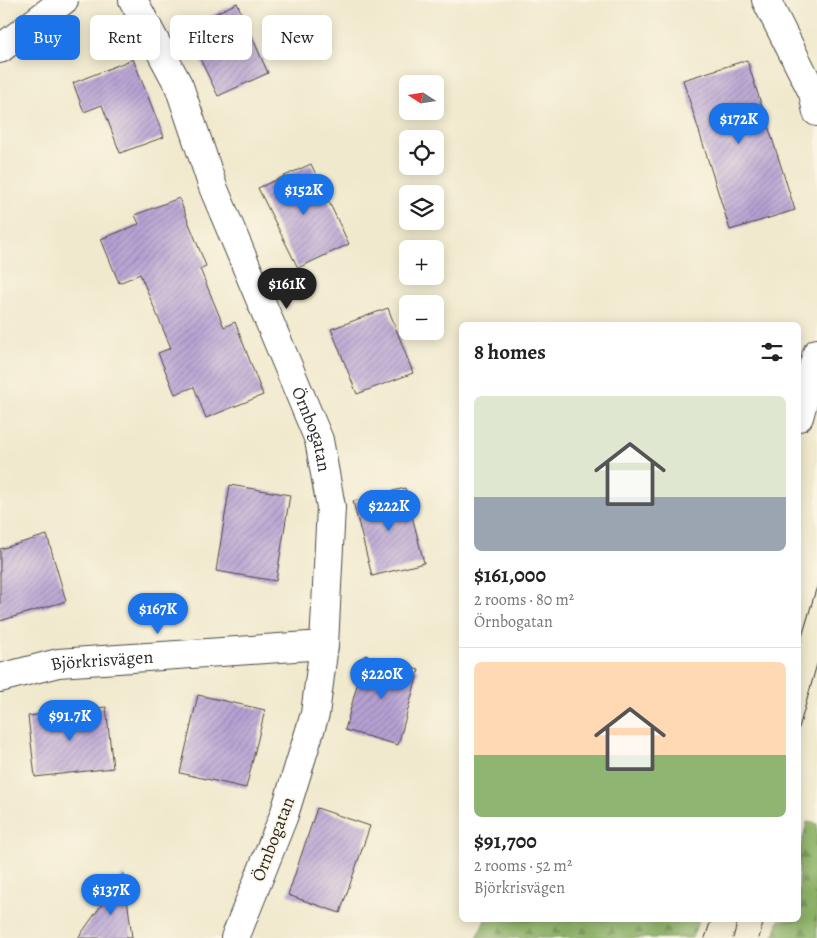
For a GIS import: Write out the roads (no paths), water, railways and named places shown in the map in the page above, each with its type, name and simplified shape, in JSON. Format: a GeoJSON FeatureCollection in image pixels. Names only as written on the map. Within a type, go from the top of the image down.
{"type":"FeatureCollection","features":[{"type":"Feature","properties":{"kind":"street"},"geometry":{"type":"LineString","coordinates":[[0,49],[64,0]]}},
{"type":"Feature","properties":{"kind":"street","name":"Örnbogatan"},"geometry":{"type":"LineString","coordinates":[[132,0],[179,86],[213,187],[319,440],[331,507],[324,645],[315,714],[284,815],[234,938]]}},
{"type":"Feature","properties":{"kind":"street"},"geometry":{"type":"LineString","coordinates":[[766,0],[816,99]]}},
{"type":"Feature","properties":{"kind":"street"},"geometry":{"type":"LineString","coordinates":[[801,410],[817,353]]}},
{"type":"Feature","properties":{"kind":"street","name":"Björkrisvägen"},"geometry":{"type":"LineString","coordinates":[[0,678],[58,663],[324,645]]}},
{"type":"Feature","properties":{"kind":"tram line"},"geometry":{"type":"LineString","coordinates":[[801,640],[817,586]]}},
{"type":"Feature","properties":{"kind":"tram line"},"geometry":{"type":"LineString","coordinates":[[801,721],[817,664]]}},
{"type":"Feature","properties":{"kind":"tram line"},"geometry":{"type":"LineString","coordinates":[[705,938],[710,922]]}},
{"type":"Feature","properties":{"kind":"tram line"},"geometry":{"type":"LineString","coordinates":[[733,938],[737,922]]}},
{"type":"Feature","properties":{"kind":"tram line"},"geometry":{"type":"LineString","coordinates":[[759,938],[763,922]]}}]}
